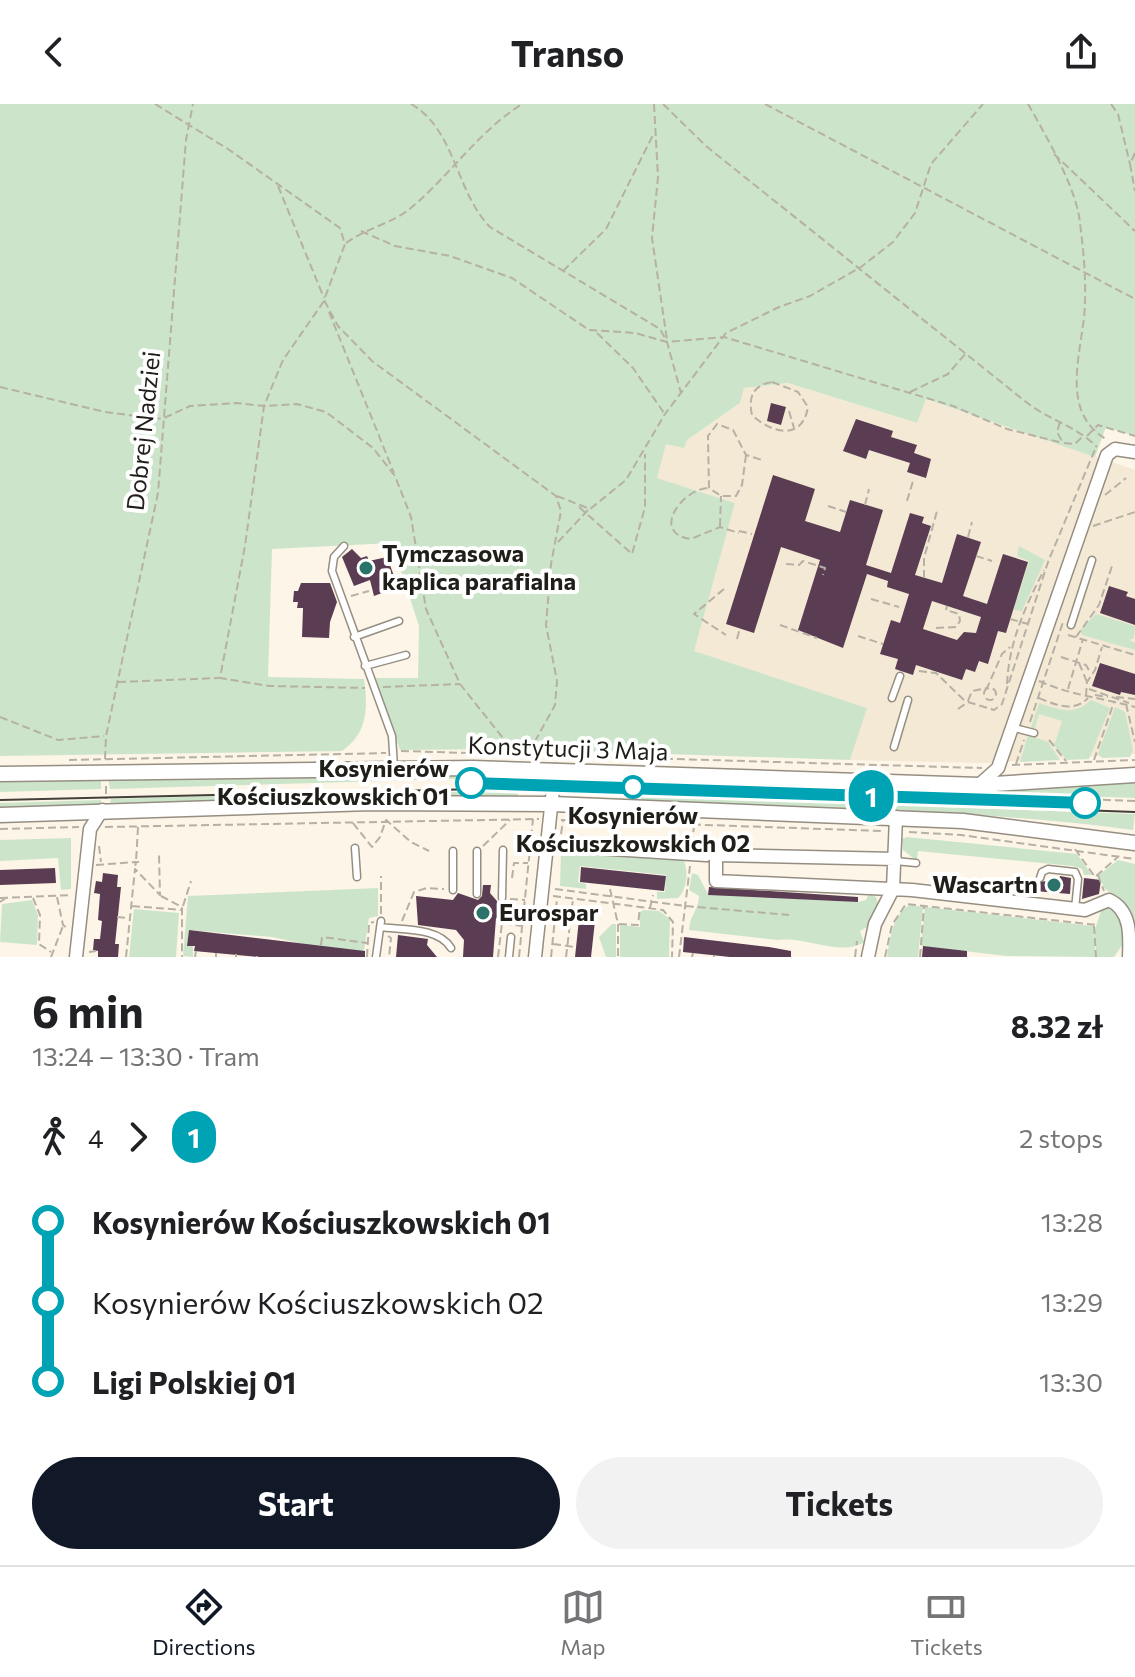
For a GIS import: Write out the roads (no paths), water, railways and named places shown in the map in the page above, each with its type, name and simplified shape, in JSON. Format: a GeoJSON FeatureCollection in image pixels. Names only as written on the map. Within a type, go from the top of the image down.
{"type":"FeatureCollection","features":[{"type":"Feature","properties":{"kind":"street"},"geometry":{"type":"LineString","coordinates":[[979,785],[998,767],[1107,455],[1111,450],[1129,451]]}},
{"type":"Feature","properties":{"kind":"street","name":"Konstytucji 3 Maja"},"geometry":{"type":"LineString","coordinates":[[0,774],[105,764],[394,767],[979,785],[1135,775]]}},
{"type":"Feature","properties":{"kind":"street"},"geometry":{"type":"LineString","coordinates":[[998,767],[1014,785]]}},
{"type":"Feature","properties":{"kind":"street"},"geometry":{"type":"LineString","coordinates":[[535,957],[555,770]]}},
{"type":"Feature","properties":{"kind":"street"},"geometry":{"type":"LineString","coordinates":[[0,815],[371,803],[896,824],[963,821],[1135,843]]}},
{"type":"Feature","properties":{"kind":"street"},"geometry":{"type":"LineString","coordinates":[[76,957],[89,828],[104,810]]}},
{"type":"Feature","properties":{"kind":"street"},"geometry":{"type":"LineString","coordinates":[[59,813],[78,818],[89,828]]}},
{"type":"Feature","properties":{"kind":"street"},"geometry":{"type":"LineString","coordinates":[[868,957],[875,924],[893,889],[896,824]]}},
{"type":"Feature","properties":{"kind":"street"},"geometry":{"type":"LineString","coordinates":[[548,845],[706,855]]}},
{"type":"Feature","properties":{"kind":"street"},"geometry":{"type":"LineString","coordinates":[[895,860],[716,855],[716,881],[893,889],[1075,909],[1091,909],[1109,900],[1117,905],[1128,924],[1129,957]]}},
{"type":"Feature","properties":{"kind":"lane"},"geometry":{"type":"LineString","coordinates":[[344,546],[332,563],[354,637],[392,736],[394,767]]}},
{"type":"Feature","properties":{"kind":"lane"},"geometry":{"type":"LineString","coordinates":[[1071,625],[1092,560]]}},
{"type":"Feature","properties":{"kind":"lane"},"geometry":{"type":"LineString","coordinates":[[354,637],[399,621]]}},
{"type":"Feature","properties":{"kind":"lane"},"geometry":{"type":"LineString","coordinates":[[365,666],[406,655]]}},
{"type":"Feature","properties":{"kind":"lane"},"geometry":{"type":"LineString","coordinates":[[892,698],[900,676]]}},
{"type":"Feature","properties":{"kind":"lane"},"geometry":{"type":"LineString","coordinates":[[894,747],[908,700]]}},
{"type":"Feature","properties":{"kind":"lane"},"geometry":{"type":"LineString","coordinates":[[1011,727],[1034,733]]}},
{"type":"Feature","properties":{"kind":"lane"},"geometry":{"type":"LineString","coordinates":[[355,848],[357,877]]}},
{"type":"Feature","properties":{"kind":"lane"},"geometry":{"type":"LineString","coordinates":[[477,894],[478,850]]}},
{"type":"Feature","properties":{"kind":"lane"},"geometry":{"type":"LineString","coordinates":[[503,850],[505,898]]}},
{"type":"Feature","properties":{"kind":"lane"},"geometry":{"type":"LineString","coordinates":[[453,851],[453,890]]}},
{"type":"Feature","properties":{"kind":"lane"},"geometry":{"type":"LineString","coordinates":[[895,860],[916,863]]}},
{"type":"Feature","properties":{"kind":"lane"},"geometry":{"type":"LineString","coordinates":[[1052,869],[1047,879],[1052,869]]}},
{"type":"Feature","properties":{"kind":"lane"},"geometry":{"type":"LineString","coordinates":[[1052,869],[1077,875],[1075,909]]}},
{"type":"Feature","properties":{"kind":"lane"},"geometry":{"type":"LineString","coordinates":[[1045,905],[1046,892],[1045,905]]}},
{"type":"Feature","properties":{"kind":"lane"},"geometry":{"type":"LineString","coordinates":[[376,957],[380,927],[432,933],[444,938],[451,948]]}},
{"type":"Feature","properties":{"kind":"lane"},"geometry":{"type":"LineString","coordinates":[[509,957],[511,937]]}},
{"type":"Feature","properties":{"kind":"tram line","name":"1"},"geometry":{"type":"LineString","coordinates":[[471,783],[1085,803]]}},
{"type":"Feature","properties":{"kind":"tram line"},"geometry":{"type":"LineString","coordinates":[[0,800],[479,789],[1135,812]]}},
{"type":"Feature","properties":{"kind":"place","name":"Tymczasowa kaplica parafialna"},"geometry":{"type":"Point","coordinates":[366,568]}},
{"type":"Feature","properties":{"kind":"place","name":"Kosynierów Kościuszkowskich 01"},"geometry":{"type":"Point","coordinates":[471,783]}},
{"type":"Feature","properties":{"kind":"place","name":"Kosynierów Kościuszkowskich 02"},"geometry":{"type":"Point","coordinates":[633,787]}},
{"type":"Feature","properties":{"kind":"place","name":"Wascartn"},"geometry":{"type":"Point","coordinates":[1054,885]}},
{"type":"Feature","properties":{"kind":"place","name":"Eurospar"},"geometry":{"type":"Point","coordinates":[483,913]}}]}
